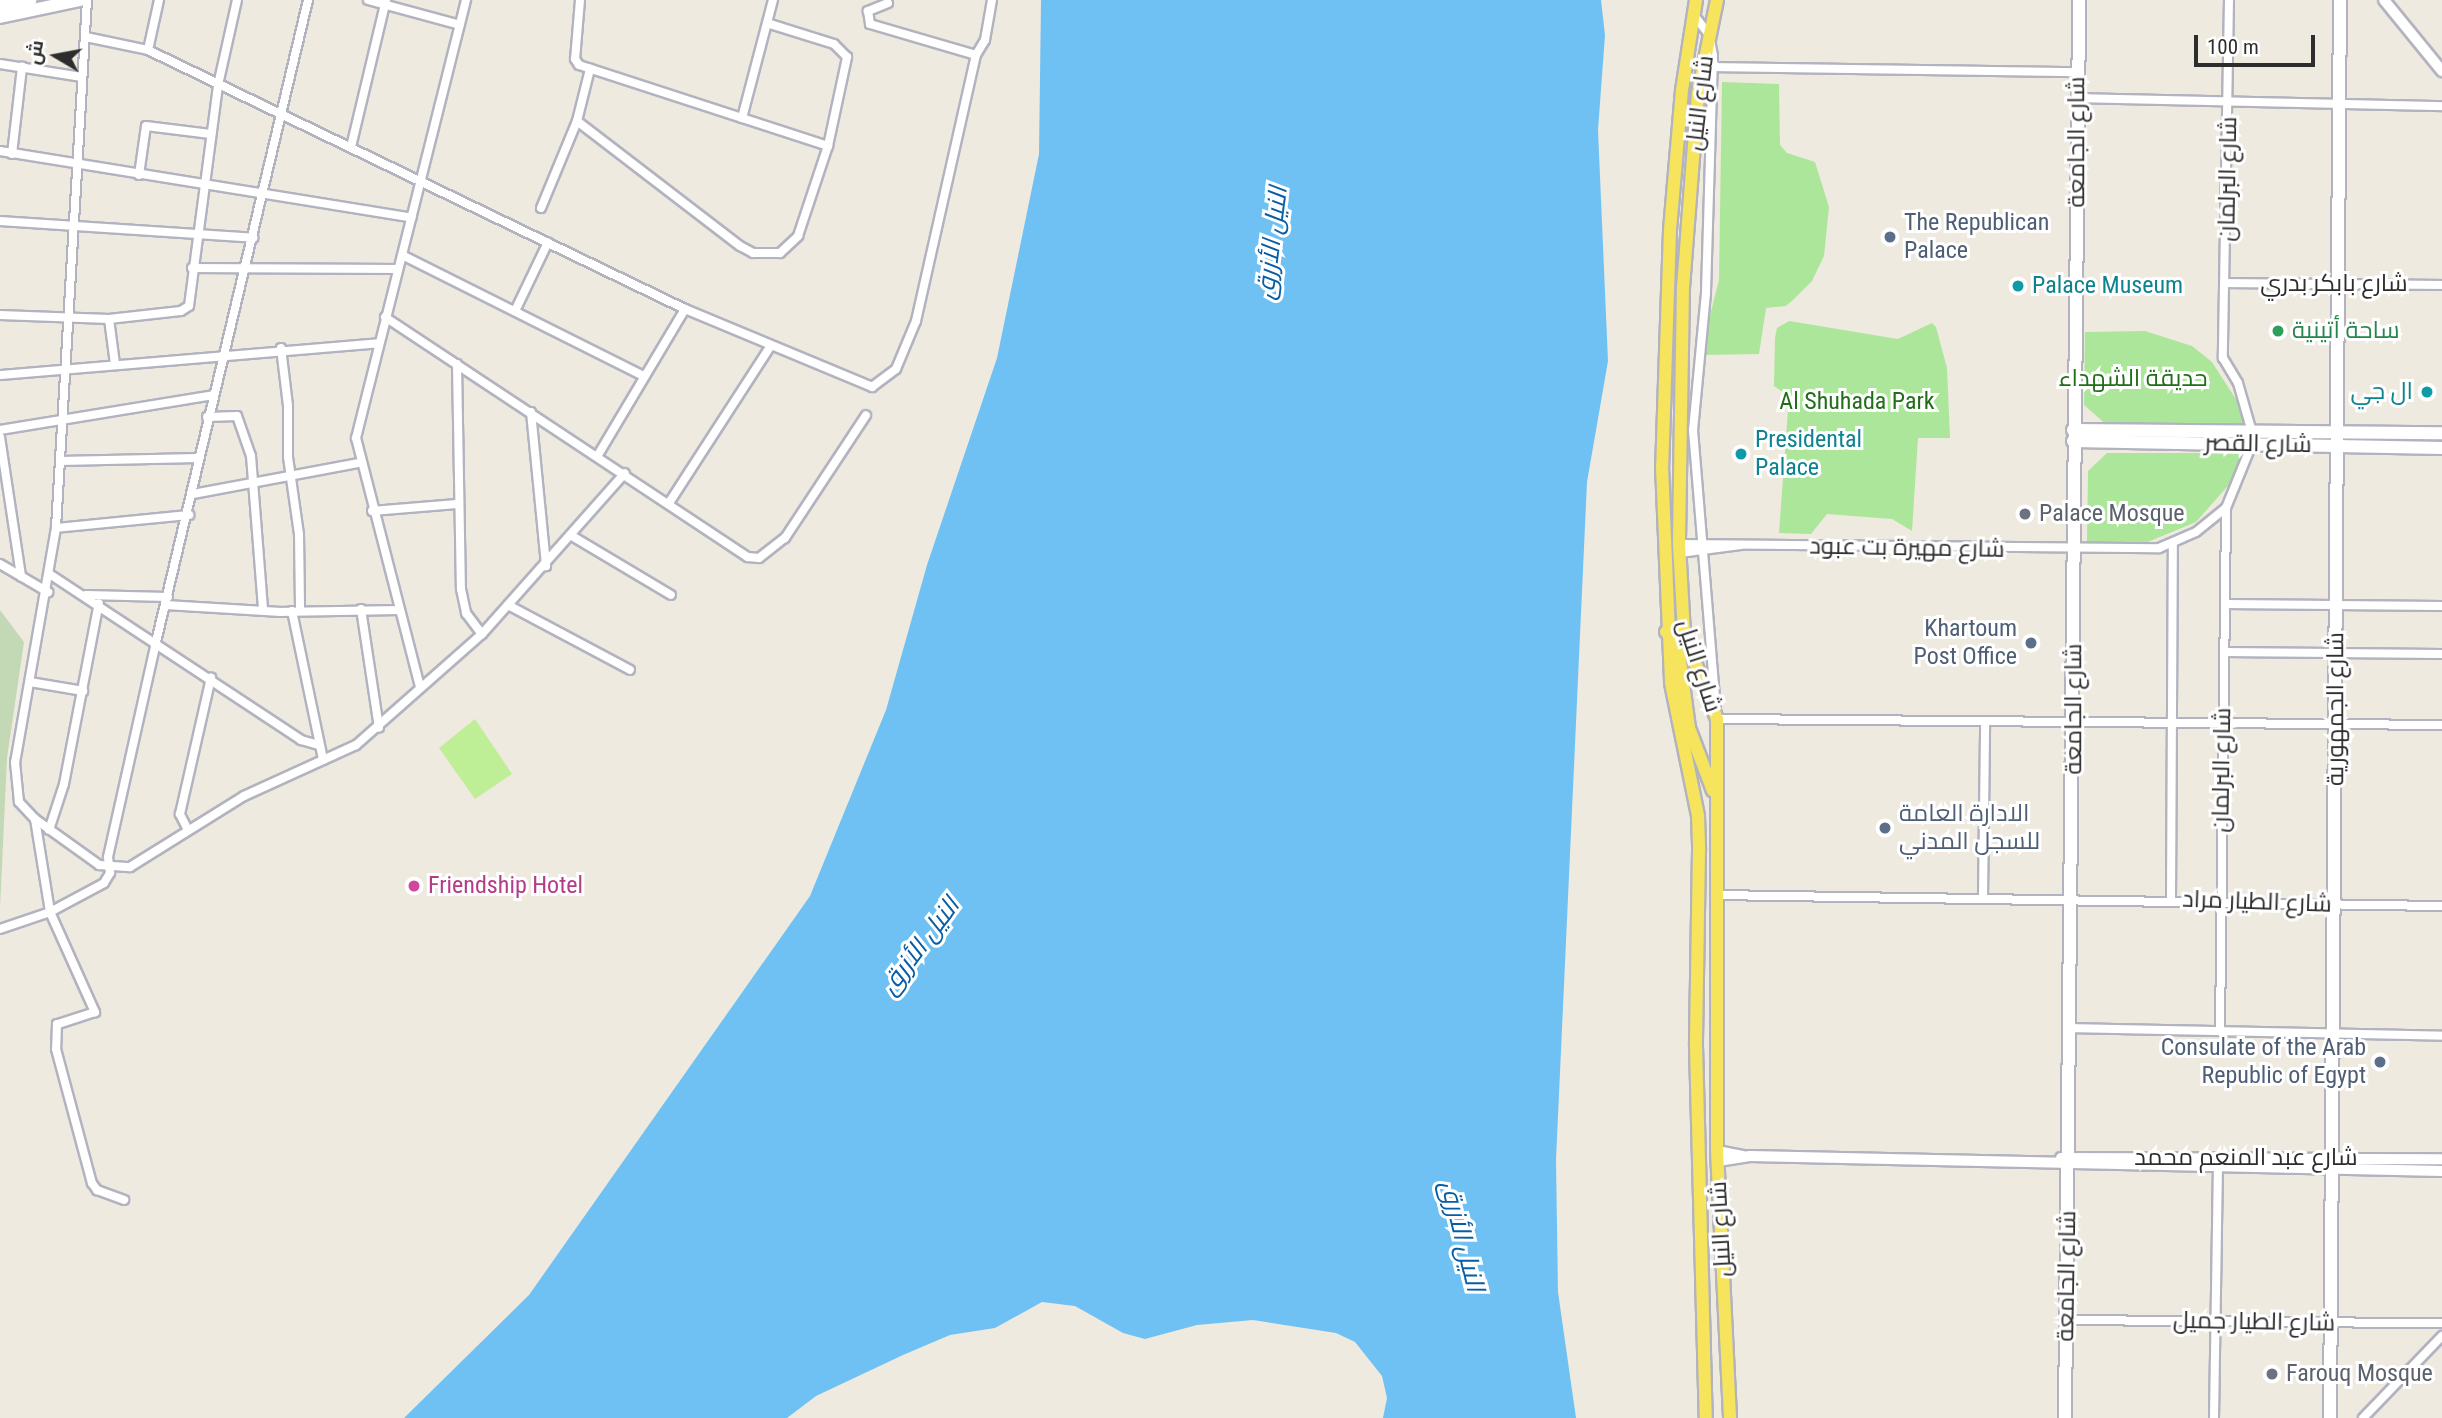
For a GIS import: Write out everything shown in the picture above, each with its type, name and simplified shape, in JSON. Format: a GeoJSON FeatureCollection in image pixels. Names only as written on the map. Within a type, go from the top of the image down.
{"type":"FeatureCollection","features":[{"type":"Feature","properties":{"kind":"main road"},"geometry":{"type":"LineString","coordinates":[[0,6],[30,0]]}},
{"type":"Feature","properties":{"kind":"main road"},"geometry":{"type":"LineString","coordinates":[[0,17],[80,0]]}},
{"type":"Feature","properties":{"kind":"main road","name":"شارع النيل"},"geometry":{"type":"LineString","coordinates":[[1696,0],[1686,56],[1667,287],[1663,550],[1666,632],[1674,711],[1698,816],[1696,1037],[1706,1418]]}},
{"type":"Feature","properties":{"kind":"main road","name":"شارع النيل"},"geometry":{"type":"LineString","coordinates":[[1717,0],[1709,35],[1679,350],[1680,549],[1684,634],[1717,719],[1718,1156],[1730,1418]]}},
{"type":"Feature","properties":{"kind":"main road","name":"شارع الجامعة"},"geometry":{"type":"LineString","coordinates":[[2065,1418],[2075,724],[2073,435],[2079,0]]}},
{"type":"Feature","properties":{"kind":"main road","name":"شارع الجمهورية"},"geometry":{"type":"LineString","coordinates":[[2330,1418],[2336,904],[2340,0]]}},
{"type":"Feature","properties":{"kind":"main road"},"geometry":{"type":"LineString","coordinates":[[1686,56],[1708,66]]}},
{"type":"Feature","properties":{"kind":"main road","name":"شارع القصر"},"geometry":{"type":"LineString","coordinates":[[2252,438],[2338,431],[2442,433]]}},
{"type":"Feature","properties":{"kind":"main road","name":"شارع القصر"},"geometry":{"type":"LineString","coordinates":[[2073,435],[2252,438],[2338,445],[2442,448]]}},
{"type":"Feature","properties":{"kind":"main road"},"geometry":{"type":"LineString","coordinates":[[1663,550],[1680,549]]}},
{"type":"Feature","properties":{"kind":"main road"},"geometry":{"type":"LineString","coordinates":[[1666,632],[1677,639],[1689,728],[1716,801]]}},
{"type":"Feature","properties":{"kind":"main road"},"geometry":{"type":"LineString","coordinates":[[1696,1037],[1707,1032],[1716,1043]]}},
{"type":"Feature","properties":{"kind":"street"},"geometry":{"type":"LineString","coordinates":[[87,0],[76,224],[56,527],[51,575],[14,778],[19,802],[35,819],[110,868],[139,863],[244,796],[323,760],[379,728],[420,687],[482,634],[572,536],[625,473]]}},
{"type":"Feature","properties":{"kind":"street"},"geometry":{"type":"LineString","coordinates":[[148,50],[159,0]]}},
{"type":"Feature","properties":{"kind":"street"},"geometry":{"type":"LineString","coordinates":[[0,315],[108,319],[181,311],[189,306],[196,231],[218,85],[237,0]]}},
{"type":"Feature","properties":{"kind":"street"},"geometry":{"type":"LineString","coordinates":[[0,929],[50,912],[104,883],[110,868],[156,642],[189,515],[207,417],[253,238],[308,0]]}},
{"type":"Feature","properties":{"kind":"street"},"geometry":{"type":"LineString","coordinates":[[368,0],[385,2],[460,24]]}},
{"type":"Feature","properties":{"kind":"street"},"geometry":{"type":"LineString","coordinates":[[420,687],[359,463],[356,439],[466,0]]}},
{"type":"Feature","properties":{"kind":"street"},"geometry":{"type":"LineString","coordinates":[[580,0],[576,62],[590,69],[828,146]]}},
{"type":"Feature","properties":{"kind":"street"},"geometry":{"type":"LineString","coordinates":[[742,118],[773,0]]}},
{"type":"Feature","properties":{"kind":"street"},"geometry":{"type":"LineString","coordinates":[[86,37],[148,50],[685,309],[770,347],[872,387],[896,369],[916,321],[941,226],[976,55],[985,40],[992,0]]}},
{"type":"Feature","properties":{"kind":"street","name":"شارع البرلمان"},"geometry":{"type":"LineString","coordinates":[[2229,0],[2223,358],[2238,383],[2252,438]]}},
{"type":"Feature","properties":{"kind":"street"},"geometry":{"type":"LineString","coordinates":[[2384,0],[2442,71]]}},
{"type":"Feature","properties":{"kind":"street"},"geometry":{"type":"LineString","coordinates":[[351,147],[385,2]]}},
{"type":"Feature","properties":{"kind":"street"},"geometry":{"type":"LineString","coordinates":[[888,3],[868,11],[870,24],[876,28],[976,55]]}},
{"type":"Feature","properties":{"kind":"street"},"geometry":{"type":"LineString","coordinates":[[1694,15],[1709,35]]}},
{"type":"Feature","properties":{"kind":"street"},"geometry":{"type":"LineString","coordinates":[[577,121],[740,246],[767,255],[791,247],[798,236],[828,146],[847,57],[834,44],[767,23]]}},
{"type":"Feature","properties":{"kind":"street"},"geometry":{"type":"LineString","coordinates":[[0,64],[82,77]]}},
{"type":"Feature","properties":{"kind":"street"},"geometry":{"type":"LineString","coordinates":[[12,154],[22,66]]}},
{"type":"Feature","properties":{"kind":"street"},"geometry":{"type":"LineString","coordinates":[[2077,72],[1708,66],[1706,293],[1693,394],[1717,719],[1985,724],[2442,724]]}},
{"type":"Feature","properties":{"kind":"street"},"geometry":{"type":"LineString","coordinates":[[541,208],[577,121],[590,69]]}},
{"type":"Feature","properties":{"kind":"street"},"geometry":{"type":"LineString","coordinates":[[2077,98],[2442,106]]}},
{"type":"Feature","properties":{"kind":"street"},"geometry":{"type":"LineString","coordinates":[[139,174],[146,125],[211,134]]}},
{"type":"Feature","properties":{"kind":"street"},"geometry":{"type":"LineString","coordinates":[[0,151],[412,218]]}},
{"type":"Feature","properties":{"kind":"street"},"geometry":{"type":"LineString","coordinates":[[0,221],[196,231],[253,238]]}},
{"type":"Feature","properties":{"kind":"street"},"geometry":{"type":"LineString","coordinates":[[515,311],[548,242]]}},
{"type":"Feature","properties":{"kind":"street"},"geometry":{"type":"LineString","coordinates":[[402,255],[644,376]]}},
{"type":"Feature","properties":{"kind":"street"},"geometry":{"type":"LineString","coordinates":[[192,268],[245,265],[398,269]]}},
{"type":"Feature","properties":{"kind":"street","name":"شارع بابكر بدري"},"geometry":{"type":"LineString","coordinates":[[2226,283],[2442,285]]}},
{"type":"Feature","properties":{"kind":"street"},"geometry":{"type":"LineString","coordinates":[[598,455],[685,309]]}},
{"type":"Feature","properties":{"kind":"street"},"geometry":{"type":"LineString","coordinates":[[385,317],[598,455],[739,553],[759,558],[799,521],[866,415]]}},
{"type":"Feature","properties":{"kind":"street"},"geometry":{"type":"LineString","coordinates":[[108,319],[115,364]]}},
{"type":"Feature","properties":{"kind":"street"},"geometry":{"type":"LineString","coordinates":[[0,375],[281,348],[378,343]]}},
{"type":"Feature","properties":{"kind":"street"},"geometry":{"type":"LineString","coordinates":[[668,503],[770,347]]}},
{"type":"Feature","properties":{"kind":"street"},"geometry":{"type":"LineString","coordinates":[[281,348],[291,475],[296,610],[318,745],[323,760]]}},
{"type":"Feature","properties":{"kind":"street"},"geometry":{"type":"LineString","coordinates":[[457,364],[457,504],[462,603],[482,634]]}},
{"type":"Feature","properties":{"kind":"street"},"geometry":{"type":"LineString","coordinates":[[0,430],[62,416],[213,395]]}},
{"type":"Feature","properties":{"kind":"street"},"geometry":{"type":"LineString","coordinates":[[531,412],[545,566]]}},
{"type":"Feature","properties":{"kind":"street"},"geometry":{"type":"LineString","coordinates":[[207,417],[237,416],[251,456],[263,610]]}},
{"type":"Feature","properties":{"kind":"street"},"geometry":{"type":"LineString","coordinates":[[0,437],[21,576]]}},
{"type":"Feature","properties":{"kind":"street"},"geometry":{"type":"LineString","coordinates":[[2171,900],[2173,543],[2226,508],[2244,474],[2252,438]]}},
{"type":"Feature","properties":{"kind":"street"},"geometry":{"type":"LineString","coordinates":[[60,461],[198,458]]}},
{"type":"Feature","properties":{"kind":"street"},"geometry":{"type":"LineString","coordinates":[[193,494],[253,485],[359,463]]}},
{"type":"Feature","properties":{"kind":"street"},"geometry":{"type":"LineString","coordinates":[[372,511],[457,504]]}},
{"type":"Feature","properties":{"kind":"street","name":"شارع البرلمان"},"geometry":{"type":"LineString","coordinates":[[2220,1031],[2226,508]]}},
{"type":"Feature","properties":{"kind":"street"},"geometry":{"type":"LineString","coordinates":[[56,527],[189,515]]}},
{"type":"Feature","properties":{"kind":"street"},"geometry":{"type":"LineString","coordinates":[[572,536],[671,595]]}},
{"type":"Feature","properties":{"kind":"street"},"geometry":{"type":"LineString","coordinates":[[1680,549],[1702,542],[1740,545]]}},
{"type":"Feature","properties":{"kind":"street","name":"شارع مهيرة بت عبود"},"geometry":{"type":"LineString","coordinates":[[1740,545],[2142,550],[2173,543]]}},
{"type":"Feature","properties":{"kind":"street"},"geometry":{"type":"LineString","coordinates":[[1680,549],[1703,554],[1740,545]]}},
{"type":"Feature","properties":{"kind":"street"},"geometry":{"type":"LineString","coordinates":[[0,564],[48,592]]}},
{"type":"Feature","properties":{"kind":"street"},"geometry":{"type":"LineString","coordinates":[[51,575],[86,594],[302,740],[318,745]]}},
{"type":"Feature","properties":{"kind":"street"},"geometry":{"type":"LineString","coordinates":[[86,594],[263,610],[397,610]]}},
{"type":"Feature","properties":{"kind":"street"},"geometry":{"type":"LineString","coordinates":[[49,830],[61,799],[99,603]]}},
{"type":"Feature","properties":{"kind":"street"},"geometry":{"type":"LineString","coordinates":[[2225,604],[2442,606]]}},
{"type":"Feature","properties":{"kind":"street"},"geometry":{"type":"LineString","coordinates":[[508,605],[630,670]]}},
{"type":"Feature","properties":{"kind":"street"},"geometry":{"type":"LineString","coordinates":[[361,610],[379,728]]}},
{"type":"Feature","properties":{"kind":"street"},"geometry":{"type":"LineString","coordinates":[[2224,652],[2442,654]]}},
{"type":"Feature","properties":{"kind":"street"},"geometry":{"type":"LineString","coordinates":[[188,830],[180,814],[211,677]]}},
{"type":"Feature","properties":{"kind":"street"},"geometry":{"type":"LineString","coordinates":[[30,682],[83,691]]}},
{"type":"Feature","properties":{"kind":"street"},"geometry":{"type":"LineString","coordinates":[[1983,897],[1985,724]]}},
{"type":"Feature","properties":{"kind":"street"},"geometry":{"type":"LineString","coordinates":[[35,819],[50,912],[95,1012],[57,1024],[56,1049],[92,1183],[97,1190],[124,1200]]}},
{"type":"Feature","properties":{"kind":"street","name":"شارع الطيار مراد"},"geometry":{"type":"LineString","coordinates":[[1716,895],[2072,898],[2442,906]]}},
{"type":"Feature","properties":{"kind":"street"},"geometry":{"type":"LineString","coordinates":[[2071,1028],[2334,1031],[2442,1037]]}},
{"type":"Feature","properties":{"kind":"street","name":"شارع عبد المنعم محمد"},"geometry":{"type":"LineString","coordinates":[[1718,1156],[2331,1164],[2442,1159]]}},
{"type":"Feature","properties":{"kind":"street"},"geometry":{"type":"LineString","coordinates":[[2214,1418],[2218,1163]]}},
{"type":"Feature","properties":{"kind":"street","name":"شارع عبد المنعم محمد"},"geometry":{"type":"LineString","coordinates":[[2331,1164],[2442,1171]]}},
{"type":"Feature","properties":{"kind":"street","name":"شارع الطيار جميل"},"geometry":{"type":"LineString","coordinates":[[2067,1320],[2442,1323]]}},
{"type":"Feature","properties":{"kind":"street"},"geometry":{"type":"LineString","coordinates":[[2363,1418],[2442,1336]]}},
{"type":"Feature","properties":{"kind":"green space"},"geometry":{"type":"Polygon","coordinates":[[[1722,82],[1779,84],[1780,145],[1787,153],[1815,162],[1829,207],[1824,256],[1812,281],[1794,299],[1786,306],[1766,308],[1759,354],[1700,355],[1719,280],[1722,82]]]}},
{"type":"Feature","properties":{"kind":"green space","name":"Al Shuhada Park"},"geometry":{"type":"Polygon","coordinates":[[[1789,321],[1898,339],[1932,323],[1936,327],[1947,368],[1950,438],[1918,438],[1912,531],[1892,519],[1827,514],[1811,534],[1779,533],[1788,410],[1787,395],[1774,386],[1775,338],[1777,328],[1789,321]]]}},
{"type":"Feature","properties":{"kind":"green space","name":"حديقة الشهداء"},"geometry":{"type":"Polygon","coordinates":[[[2145,331],[2192,346],[2212,362],[2239,404],[2245,429],[2108,426],[2084,405],[2085,332],[2145,331]]]}},
{"type":"Feature","properties":{"kind":"green space","name":"حديقة الشهداء"},"geometry":{"type":"Polygon","coordinates":[[[2107,453],[2245,453],[2234,479],[2196,522],[2143,544],[2115,546],[2087,542],[2088,471],[2107,453]]]}},
{"type":"Feature","properties":{"kind":"green space"},"geometry":{"type":"Polygon","coordinates":[[[0,610],[24,642],[7,758],[0,909],[0,610]]]}},
{"type":"Feature","properties":{"kind":"green space"},"geometry":{"type":"Polygon","coordinates":[[[475,719],[512,774],[475,799],[439,748],[475,719]]]}},
{"type":"Feature","properties":{"kind":"water","name":"النيل الأزرق"},"geometry":{"type":"Polygon","coordinates":[[[1041,0],[1601,0],[1605,35],[1598,130],[1608,361],[1587,482],[1556,1160],[1558,1292],[1576,1418],[1383,1418],[1387,1398],[1382,1376],[1355,1342],[1336,1333],[1253,1320],[1197,1325],[1145,1339],[1123,1333],[1075,1306],[1042,1302],[995,1328],[950,1335],[903,1355],[816,1396],[787,1418],[404,1418],[529,1295],[810,896],[886,710],[927,565],[997,358],[1039,154],[1041,0]]]}},
{"type":"Feature","properties":{"kind":"place","name":"The Republican Palace"},"geometry":{"type":"Point","coordinates":[1890,237]}},
{"type":"Feature","properties":{"kind":"place","name":"Palace Museum"},"geometry":{"type":"Point","coordinates":[2018,286]}},
{"type":"Feature","properties":{"kind":"place","name":"ساحة أتينية"},"geometry":{"type":"Point","coordinates":[2278,331]}},
{"type":"Feature","properties":{"kind":"place","name":"ال جي"},"geometry":{"type":"Point","coordinates":[2427,392]}},
{"type":"Feature","properties":{"kind":"place","name":"Presidental Palace"},"geometry":{"type":"Point","coordinates":[1741,454]}},
{"type":"Feature","properties":{"kind":"place","name":"Palace Mosque"},"geometry":{"type":"Point","coordinates":[2025,514]}},
{"type":"Feature","properties":{"kind":"place","name":"Khartoum Post Office"},"geometry":{"type":"Point","coordinates":[2031,643]}},
{"type":"Feature","properties":{"kind":"place","name":"الادارة العامة للسجل المدني"},"geometry":{"type":"Point","coordinates":[1885,828]}},
{"type":"Feature","properties":{"kind":"place","name":"Friendship Hotel"},"geometry":{"type":"Point","coordinates":[414,886]}},
{"type":"Feature","properties":{"kind":"place","name":"Consulate of the Arab Republic of Egypt"},"geometry":{"type":"Point","coordinates":[2380,1062]}},
{"type":"Feature","properties":{"kind":"place","name":"Farouq Mosque"},"geometry":{"type":"Point","coordinates":[2272,1374]}}]}
